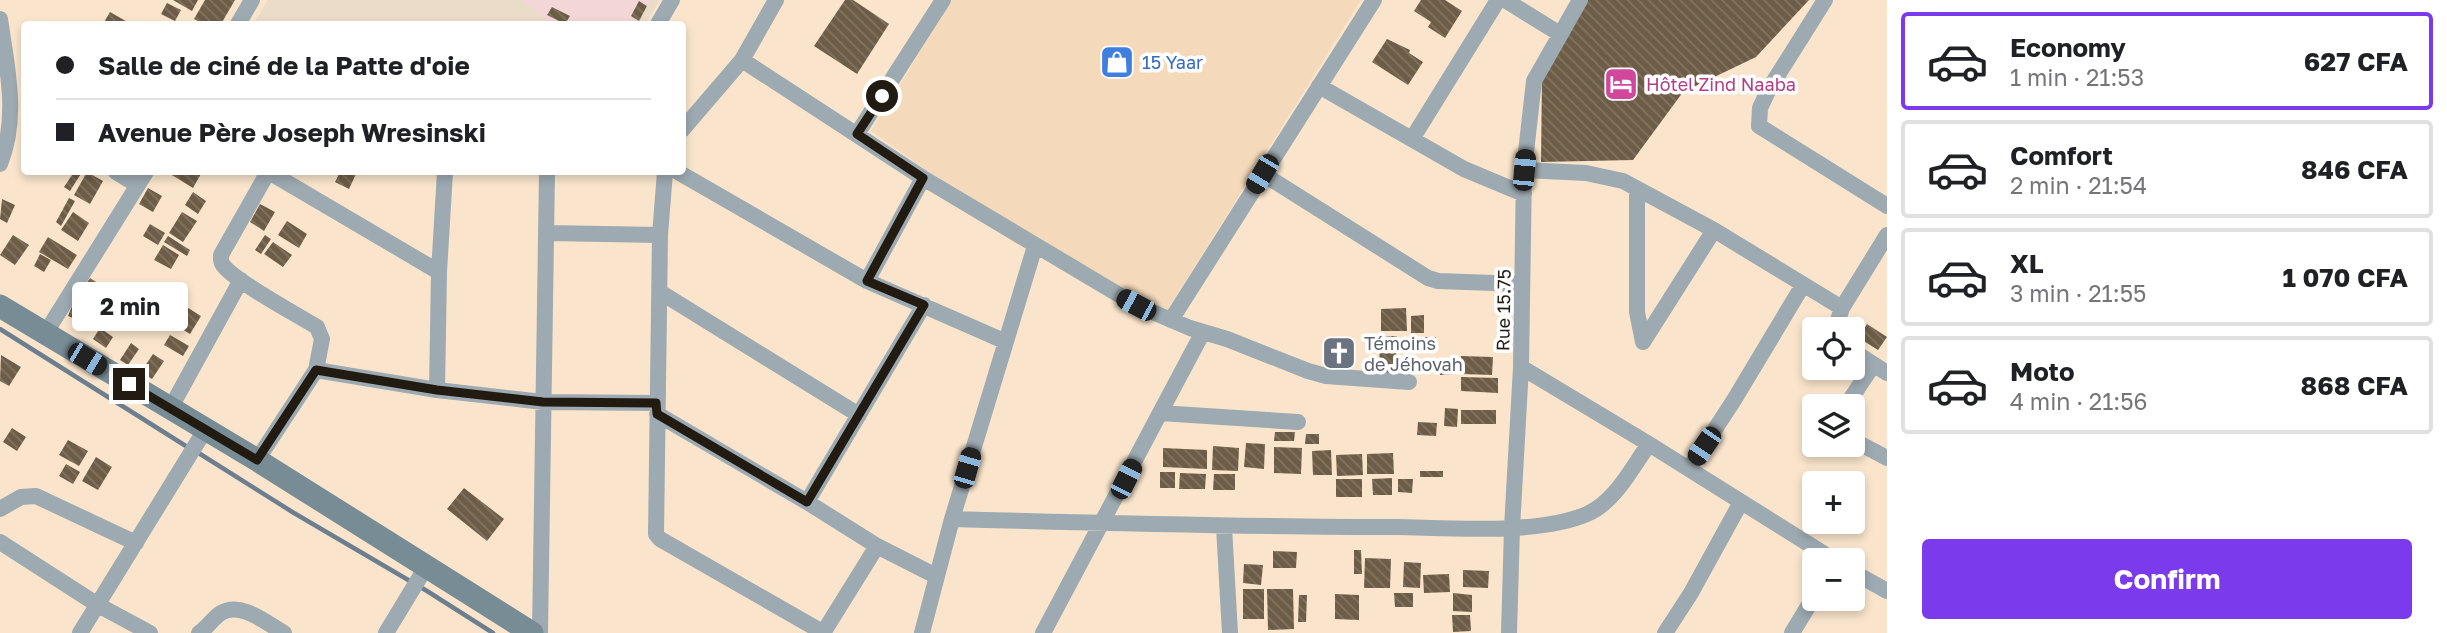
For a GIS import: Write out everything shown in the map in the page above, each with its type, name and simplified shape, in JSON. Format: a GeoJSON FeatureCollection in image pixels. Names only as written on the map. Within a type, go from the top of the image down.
{"type":"FeatureCollection","features":[{"type":"Feature","properties":{"kind":"street"},"geometry":{"type":"LineString","coordinates":[[240,21],[252,0]]}},
{"type":"Feature","properties":{"kind":"street"},"geometry":{"type":"LineString","coordinates":[[660,21],[672,0]]}},
{"type":"Feature","properties":{"kind":"street"},"geometry":{"type":"LineString","coordinates":[[686,125],[742,60],[776,0]]}},
{"type":"Feature","properties":{"kind":"street"},"geometry":{"type":"LineString","coordinates":[[857,134],[943,0]]}},
{"type":"Feature","properties":{"kind":"street"},"geometry":{"type":"LineString","coordinates":[[1171,320],[1374,0]]}},
{"type":"Feature","properties":{"kind":"street"},"geometry":{"type":"LineString","coordinates":[[1412,139],[1498,0]]}},
{"type":"Feature","properties":{"kind":"street"},"geometry":{"type":"LineString","coordinates":[[1504,0],[1560,34]]}},
{"type":"Feature","properties":{"kind":"street","name":"Rue 15.75"},"geometry":{"type":"LineString","coordinates":[[1509,633],[1521,367],[1524,170],[1534,81],[1580,0]]}},
{"type":"Feature","properties":{"kind":"street"},"geometry":{"type":"LineString","coordinates":[[1825,0],[1769,89],[1760,107],[1759,126],[1887,206]]}},
{"type":"Feature","properties":{"kind":"street"},"geometry":{"type":"LineString","coordinates":[[0,19],[18,108],[0,164]]}},
{"type":"Feature","properties":{"kind":"street"},"geometry":{"type":"LineString","coordinates":[[742,60],[923,178],[1108,290],[1171,320],[1326,376],[1409,382]]}},
{"type":"Feature","properties":{"kind":"street"},"geometry":{"type":"LineString","coordinates":[[1319,86],[1464,169],[1524,194]]}},
{"type":"Feature","properties":{"kind":"street"},"geometry":{"type":"LineString","coordinates":[[1524,170],[1586,173],[1623,181],[1714,230],[1842,308]]}},
{"type":"Feature","properties":{"kind":"street"},"geometry":{"type":"LineString","coordinates":[[1262,174],[1428,278],[1438,282],[1522,284]]}},
{"type":"Feature","properties":{"kind":"street"},"geometry":{"type":"LineString","coordinates":[[257,460],[316,370],[322,339],[317,327],[241,280],[223,265],[221,254],[267,175]]}},
{"type":"Feature","properties":{"kind":"street"},"geometry":{"type":"LineString","coordinates":[[274,175],[439,272]]}},
{"type":"Feature","properties":{"kind":"street"},"geometry":{"type":"LineString","coordinates":[[437,390],[439,272],[445,175]]}},
{"type":"Feature","properties":{"kind":"street"},"geometry":{"type":"LineString","coordinates":[[540,633],[547,175]]}},
{"type":"Feature","properties":{"kind":"street"},"geometry":{"type":"LineString","coordinates":[[665,175],[660,235],[656,534],[660,539],[823,633],[877,546]]}},
{"type":"Feature","properties":{"kind":"street"},"geometry":{"type":"LineString","coordinates":[[683,175],[867,281],[1004,341]]}},
{"type":"Feature","properties":{"kind":"street"},"geometry":{"type":"LineString","coordinates":[[45,334],[142,178]]}},
{"type":"Feature","properties":{"kind":"street"},"geometry":{"type":"LineString","coordinates":[[867,281],[923,178]]}},
{"type":"Feature","properties":{"kind":"street"},"geometry":{"type":"LineString","coordinates":[[1637,189],[1637,312],[1643,342],[1714,230]]}},
{"type":"Feature","properties":{"kind":"street"},"geometry":{"type":"LineString","coordinates":[[547,233],[660,235]]}},
{"type":"Feature","properties":{"kind":"street"},"geometry":{"type":"LineString","coordinates":[[1839,317],[1887,235]]}},
{"type":"Feature","properties":{"kind":"street"},"geometry":{"type":"LineString","coordinates":[[922,633],[951,519],[1035,246]]}},
{"type":"Feature","properties":{"kind":"street"},"geometry":{"type":"LineString","coordinates":[[170,409],[241,280]]}},
{"type":"Feature","properties":{"kind":"street"},"geometry":{"type":"LineString","coordinates":[[1689,469],[1803,285]]}},
{"type":"Feature","properties":{"kind":"street"},"geometry":{"type":"LineString","coordinates":[[660,292],[859,415]]}},
{"type":"Feature","properties":{"kind":"street"},"geometry":{"type":"LineString","coordinates":[[807,502],[924,305]]}},
{"type":"Feature","properties":{"kind":"street"},"geometry":{"type":"LineString","coordinates":[[0,306],[170,409],[197,443],[257,460],[419,579],[504,628],[532,633]]}},
{"type":"Feature","properties":{"kind":"street"},"geometry":{"type":"LineString","coordinates":[[1043,633],[1203,332]]}},
{"type":"Feature","properties":{"kind":"street"},"geometry":{"type":"LineString","coordinates":[[1857,394],[1880,369],[1865,359]]}},
{"type":"Feature","properties":{"kind":"street"},"geometry":{"type":"LineString","coordinates":[[1521,367],[1815,548]]}},
{"type":"Feature","properties":{"kind":"street"},"geometry":{"type":"LineString","coordinates":[[316,370],[437,390],[543,402],[656,409],[877,546],[936,576]]}},
{"type":"Feature","properties":{"kind":"street"},"geometry":{"type":"LineString","coordinates":[[1160,413],[1298,422]]}},
{"type":"Feature","properties":{"kind":"street"},"geometry":{"type":"LineString","coordinates":[[80,633],[197,443]]}},
{"type":"Feature","properties":{"kind":"street"},"geometry":{"type":"LineString","coordinates":[[951,519],[1224,527],[1512,528],[1568,521],[1598,509],[1609,499],[1649,444]]}},
{"type":"Feature","properties":{"kind":"street"},"geometry":{"type":"LineString","coordinates":[[1865,446],[1887,458]]}},
{"type":"Feature","properties":{"kind":"street"},"geometry":{"type":"LineString","coordinates":[[0,509],[21,497],[36,496],[136,543]]}},
{"type":"Feature","properties":{"kind":"street"},"geometry":{"type":"LineString","coordinates":[[1665,633],[1691,593],[1741,502]]}},
{"type":"Feature","properties":{"kind":"street"},"geometry":{"type":"LineString","coordinates":[[1224,527],[1230,633]]}},
{"type":"Feature","properties":{"kind":"street"},"geometry":{"type":"LineString","coordinates":[[0,542],[98,605],[150,633]]}},
{"type":"Feature","properties":{"kind":"street"},"geometry":{"type":"LineString","coordinates":[[386,633],[419,579]]}},
{"type":"Feature","properties":{"kind":"street"},"geometry":{"type":"LineString","coordinates":[[1865,579],[1887,591]]}},
{"type":"Feature","properties":{"kind":"street"},"geometry":{"type":"LineString","coordinates":[[200,633],[219,614],[230,610],[243,610],[284,633]]}},
{"type":"Feature","properties":{"kind":"street"},"geometry":{"type":"LineString","coordinates":[[1792,633],[1805,611]]}},
{"type":"Feature","properties":{"kind":"shaded area"},"geometry":{"type":"Polygon","coordinates":[[[268,0],[660,0],[647,21],[255,21],[268,0]]]}},
{"type":"Feature","properties":{"kind":"shaded area"},"geometry":{"type":"Polygon","coordinates":[[[521,0],[651,0],[638,21],[549,21],[521,0]]]}},
{"type":"Feature","properties":{"kind":"shaded area"},"geometry":{"type":"Polygon","coordinates":[[[952,0],[1361,0],[1165,314],[1031,243],[871,131],[952,0]]]}},
{"type":"Feature","properties":{"kind":"building"},"geometry":{"type":"Polygon","coordinates":[[[173,0],[198,0],[192,11],[173,0]]]}},
{"type":"Feature","properties":{"kind":"building"},"geometry":{"type":"Polygon","coordinates":[[[205,0],[235,0],[223,21],[194,19],[205,0]]]}},
{"type":"Feature","properties":{"kind":"building"},"geometry":{"type":"Polygon","coordinates":[[[845,0],[853,0],[889,24],[857,74],[814,46],[845,0]]]}},
{"type":"Feature","properties":{"kind":"building"},"geometry":{"type":"Polygon","coordinates":[[[1421,0],[1445,0],[1462,11],[1445,38],[1428,27],[1431,22],[1414,11],[1421,0]]]}},
{"type":"Feature","properties":{"kind":"building","name":"Hôtel Zind Naaba"},"geometry":{"type":"Polygon","coordinates":[[[1587,0],[1809,0],[1756,57],[1683,92],[1633,160],[1541,162],[1542,76],[1587,0]]]}},
{"type":"Feature","properties":{"kind":"building"},"geometry":{"type":"Polygon","coordinates":[[[639,1],[647,6],[639,21],[631,16],[639,1]]]}},
{"type":"Feature","properties":{"kind":"building"},"geometry":{"type":"Polygon","coordinates":[[[167,3],[181,10],[175,21],[161,14],[167,3]]]}},
{"type":"Feature","properties":{"kind":"building"},"geometry":{"type":"Polygon","coordinates":[[[552,7],[570,16],[567,21],[559,21],[547,15],[552,7]]]}},
{"type":"Feature","properties":{"kind":"building"},"geometry":{"type":"Polygon","coordinates":[[[110,12],[126,21],[105,21],[110,12]]]}},
{"type":"Feature","properties":{"kind":"building"},"geometry":{"type":"Polygon","coordinates":[[[1387,39],[1410,50],[1409,53],[1423,62],[1408,85],[1372,62],[1387,39]]]}},
{"type":"Feature","properties":{"kind":"building"},"geometry":{"type":"Polygon","coordinates":[[[72,175],[80,175],[70,191],[64,187],[72,175]]]}},
{"type":"Feature","properties":{"kind":"building"},"geometry":{"type":"Polygon","coordinates":[[[85,175],[92,175],[103,181],[90,204],[74,195],[85,175]]]}},
{"type":"Feature","properties":{"kind":"building"},"geometry":{"type":"Polygon","coordinates":[[[172,175],[200,175],[193,188],[172,175]]]}},
{"type":"Feature","properties":{"kind":"building"},"geometry":{"type":"Polygon","coordinates":[[[338,175],[356,175],[349,189],[335,182],[338,175]]]}},
{"type":"Feature","properties":{"kind":"building"},"geometry":{"type":"Polygon","coordinates":[[[148,188],[162,196],[153,212],[139,204],[148,188]]]}},
{"type":"Feature","properties":{"kind":"building"},"geometry":{"type":"Polygon","coordinates":[[[193,192],[206,201],[198,214],[185,205],[193,192]]]}},
{"type":"Feature","properties":{"kind":"building"},"geometry":{"type":"Polygon","coordinates":[[[69,198],[75,201],[61,226],[56,222],[69,198]]]}},
{"type":"Feature","properties":{"kind":"building"},"geometry":{"type":"Polygon","coordinates":[[[2,199],[15,205],[7,223],[0,219],[2,199]]]}},
{"type":"Feature","properties":{"kind":"building"},"geometry":{"type":"Polygon","coordinates":[[[260,204],[275,212],[264,231],[250,222],[260,204]]]}},
{"type":"Feature","properties":{"kind":"building"},"geometry":{"type":"Polygon","coordinates":[[[73,212],[89,223],[78,241],[61,230],[73,212]]]}},
{"type":"Feature","properties":{"kind":"building"},"geometry":{"type":"Polygon","coordinates":[[[182,212],[197,221],[183,242],[169,233],[182,212]]]}},
{"type":"Feature","properties":{"kind":"building"},"geometry":{"type":"Polygon","coordinates":[[[287,221],[307,234],[299,248],[278,235],[287,221]]]}},
{"type":"Feature","properties":{"kind":"building"},"geometry":{"type":"Polygon","coordinates":[[[150,224],[165,233],[158,245],[143,236],[150,224]]]}},
{"type":"Feature","properties":{"kind":"building"},"geometry":{"type":"Polygon","coordinates":[[[13,235],[29,245],[15,265],[0,255],[13,235]]]}},
{"type":"Feature","properties":{"kind":"building"},"geometry":{"type":"Polygon","coordinates":[[[265,235],[271,239],[261,254],[255,250],[265,235]]]}},
{"type":"Feature","properties":{"kind":"building"},"geometry":{"type":"Polygon","coordinates":[[[168,236],[190,250],[187,256],[164,242],[168,236]]]}},
{"type":"Feature","properties":{"kind":"building"},"geometry":{"type":"Polygon","coordinates":[[[48,237],[77,255],[68,269],[39,252],[48,237]]]}},
{"type":"Feature","properties":{"kind":"building"},"geometry":{"type":"Polygon","coordinates":[[[273,242],[292,255],[283,267],[264,254],[273,242]]]}},
{"type":"Feature","properties":{"kind":"building"},"geometry":{"type":"Polygon","coordinates":[[[163,245],[179,255],[171,269],[154,260],[163,245]]]}},
{"type":"Feature","properties":{"kind":"building"},"geometry":{"type":"Polygon","coordinates":[[[40,254],[51,260],[44,272],[34,266],[40,254]]]}},
{"type":"Feature","properties":{"kind":"building"},"geometry":{"type":"Polygon","coordinates":[[[90,278],[111,292],[99,309],[79,295],[90,278]]]}},
{"type":"Feature","properties":{"kind":"building"},"geometry":{"type":"Polygon","coordinates":[[[161,291],[201,316],[190,334],[150,309],[161,291]]]}},
{"type":"Feature","properties":{"kind":"building"},"geometry":{"type":"Polygon","coordinates":[[[74,301],[98,311],[92,326],[68,316],[74,301]]]}},
{"type":"Feature","properties":{"kind":"building"},"geometry":{"type":"Polygon","coordinates":[[[117,302],[133,311],[125,325],[109,315],[117,302]]]}},
{"type":"Feature","properties":{"kind":"building"},"geometry":{"type":"Polygon","coordinates":[[[1406,308],[1407,331],[1381,331],[1381,309],[1406,308]]]}},
{"type":"Feature","properties":{"kind":"building"},"geometry":{"type":"Polygon","coordinates":[[[1424,315],[1424,333],[1411,333],[1411,316],[1424,315]]]}},
{"type":"Feature","properties":{"kind":"building"},"geometry":{"type":"Polygon","coordinates":[[[1867,324],[1887,337],[1878,350],[1865,342],[1867,324]]]}},
{"type":"Feature","properties":{"kind":"building"},"geometry":{"type":"Polygon","coordinates":[[[100,328],[113,337],[106,348],[93,339],[100,328]]]}},
{"type":"Feature","properties":{"kind":"building"},"geometry":{"type":"Polygon","coordinates":[[[170,335],[189,346],[183,356],[164,345],[170,335]]]}},
{"type":"Feature","properties":{"kind":"building"},"geometry":{"type":"Polygon","coordinates":[[[1380,336],[1397,336],[1396,374],[1379,373],[1380,336]]]}},
{"type":"Feature","properties":{"kind":"building"},"geometry":{"type":"Polygon","coordinates":[[[1413,337],[1436,337],[1436,351],[1413,351],[1413,337]]]}},
{"type":"Feature","properties":{"kind":"building"},"geometry":{"type":"Polygon","coordinates":[[[131,343],[139,349],[128,365],[120,360],[131,343]]]}},
{"type":"Feature","properties":{"kind":"building","name":"Témoins de Jéhovah"},"geometry":{"type":"Polygon","coordinates":[[[1333,344],[1345,345],[1344,362],[1331,361],[1333,344]]]}},
{"type":"Feature","properties":{"kind":"building"},"geometry":{"type":"Polygon","coordinates":[[[153,354],[164,361],[152,379],[141,372],[153,354]]]}},
{"type":"Feature","properties":{"kind":"building"},"geometry":{"type":"Polygon","coordinates":[[[1,355],[21,367],[9,386],[0,381],[1,355]]]}},
{"type":"Feature","properties":{"kind":"building"},"geometry":{"type":"Polygon","coordinates":[[[1461,356],[1493,357],[1492,375],[1461,374],[1461,356]]]}},
{"type":"Feature","properties":{"kind":"building"},"geometry":{"type":"Polygon","coordinates":[[[1440,359],[1457,359],[1457,374],[1440,375],[1440,359]]]}},
{"type":"Feature","properties":{"kind":"building"},"geometry":{"type":"Polygon","coordinates":[[[1461,377],[1498,378],[1498,393],[1461,391],[1461,377]]]}},
{"type":"Feature","properties":{"kind":"building"},"geometry":{"type":"Polygon","coordinates":[[[1445,408],[1458,409],[1457,427],[1444,426],[1445,408]]]}},
{"type":"Feature","properties":{"kind":"building"},"geometry":{"type":"Polygon","coordinates":[[[1461,410],[1496,410],[1496,424],[1461,424],[1461,410]]]}},
{"type":"Feature","properties":{"kind":"building"},"geometry":{"type":"Polygon","coordinates":[[[1418,422],[1437,423],[1436,436],[1417,435],[1418,422]]]}},
{"type":"Feature","properties":{"kind":"building"},"geometry":{"type":"Polygon","coordinates":[[[12,428],[26,437],[17,451],[3,442],[12,428]]]}},
{"type":"Feature","properties":{"kind":"building"},"geometry":{"type":"Polygon","coordinates":[[[1275,432],[1295,432],[1294,441],[1274,441],[1275,432]]]}},
{"type":"Feature","properties":{"kind":"building"},"geometry":{"type":"Polygon","coordinates":[[[1306,434],[1319,434],[1319,444],[1305,444],[1306,434]]]}},
{"type":"Feature","properties":{"kind":"building"},"geometry":{"type":"Polygon","coordinates":[[[68,440],[88,451],[79,466],[59,455],[68,440]]]}},
{"type":"Feature","properties":{"kind":"building"},"geometry":{"type":"Polygon","coordinates":[[[1246,443],[1265,444],[1264,469],[1244,467],[1246,443]]]}},
{"type":"Feature","properties":{"kind":"building"},"geometry":{"type":"Polygon","coordinates":[[[1213,446],[1239,448],[1238,471],[1212,470],[1213,446]]]}},
{"type":"Feature","properties":{"kind":"building"},"geometry":{"type":"Polygon","coordinates":[[[1274,447],[1302,448],[1301,474],[1274,473],[1274,447]]]}},
{"type":"Feature","properties":{"kind":"building"},"geometry":{"type":"Polygon","coordinates":[[[1163,448],[1207,450],[1207,469],[1163,467],[1163,448]]]}},
{"type":"Feature","properties":{"kind":"building"},"geometry":{"type":"Polygon","coordinates":[[[1331,450],[1332,475],[1313,475],[1312,451],[1331,450]]]}},
{"type":"Feature","properties":{"kind":"building"},"geometry":{"type":"Polygon","coordinates":[[[1393,453],[1394,474],[1367,474],[1367,454],[1393,453]]]}},
{"type":"Feature","properties":{"kind":"building"},"geometry":{"type":"Polygon","coordinates":[[[1362,454],[1363,475],[1337,476],[1336,455],[1362,454]]]}},
{"type":"Feature","properties":{"kind":"building"},"geometry":{"type":"Polygon","coordinates":[[[96,457],[112,467],[98,490],[82,481],[96,457]]]}},
{"type":"Feature","properties":{"kind":"building"},"geometry":{"type":"Polygon","coordinates":[[[66,464],[80,472],[73,484],[59,476],[66,464]]]}},
{"type":"Feature","properties":{"kind":"building"},"geometry":{"type":"Polygon","coordinates":[[[1420,471],[1443,471],[1443,477],[1420,477],[1420,471]]]}},
{"type":"Feature","properties":{"kind":"building"},"geometry":{"type":"Polygon","coordinates":[[[1160,472],[1175,472],[1175,488],[1160,488],[1160,472]]]}},
{"type":"Feature","properties":{"kind":"building"},"geometry":{"type":"Polygon","coordinates":[[[1180,473],[1206,474],[1205,489],[1179,489],[1180,473]]]}},
{"type":"Feature","properties":{"kind":"building"},"geometry":{"type":"Polygon","coordinates":[[[1214,474],[1235,474],[1235,490],[1213,490],[1214,474]]]}},
{"type":"Feature","properties":{"kind":"building"},"geometry":{"type":"Polygon","coordinates":[[[1392,478],[1392,495],[1373,495],[1372,479],[1392,478]]]}},
{"type":"Feature","properties":{"kind":"building"},"geometry":{"type":"Polygon","coordinates":[[[1336,479],[1362,479],[1362,497],[1336,497],[1336,479]]]}},
{"type":"Feature","properties":{"kind":"building"},"geometry":{"type":"Polygon","coordinates":[[[1398,479],[1413,479],[1412,493],[1398,492],[1398,479]]]}},
{"type":"Feature","properties":{"kind":"building"},"geometry":{"type":"Polygon","coordinates":[[[464,488],[504,519],[487,541],[447,509],[464,488]]]}},
{"type":"Feature","properties":{"kind":"building"},"geometry":{"type":"Polygon","coordinates":[[[1354,550],[1361,550],[1362,574],[1354,574],[1354,550]]]}},
{"type":"Feature","properties":{"kind":"building"},"geometry":{"type":"Polygon","coordinates":[[[1273,551],[1297,552],[1296,568],[1273,568],[1273,551]]]}},
{"type":"Feature","properties":{"kind":"building"},"geometry":{"type":"Polygon","coordinates":[[[1365,558],[1391,559],[1390,588],[1364,588],[1365,558]]]}},
{"type":"Feature","properties":{"kind":"building"},"geometry":{"type":"Polygon","coordinates":[[[1404,562],[1421,563],[1420,588],[1403,587],[1404,562]]]}},
{"type":"Feature","properties":{"kind":"building"},"geometry":{"type":"Polygon","coordinates":[[[1244,564],[1263,565],[1261,585],[1243,583],[1244,564]]]}},
{"type":"Feature","properties":{"kind":"building"},"geometry":{"type":"Polygon","coordinates":[[[1463,570],[1489,571],[1488,588],[1463,587],[1463,570]]]}},
{"type":"Feature","properties":{"kind":"building"},"geometry":{"type":"Polygon","coordinates":[[[1449,574],[1450,592],[1424,593],[1423,575],[1449,574]]]}},
{"type":"Feature","properties":{"kind":"building"},"geometry":{"type":"Polygon","coordinates":[[[1243,589],[1264,589],[1264,619],[1243,619],[1243,589]]]}},
{"type":"Feature","properties":{"kind":"building"},"geometry":{"type":"Polygon","coordinates":[[[1267,589],[1293,589],[1294,629],[1268,630],[1267,589]]]}},
{"type":"Feature","properties":{"kind":"building"},"geometry":{"type":"Polygon","coordinates":[[[1394,593],[1413,593],[1413,607],[1395,607],[1394,593]]]}},
{"type":"Feature","properties":{"kind":"building"},"geometry":{"type":"Polygon","coordinates":[[[1453,593],[1472,595],[1472,612],[1453,611],[1453,593]]]}},
{"type":"Feature","properties":{"kind":"building"},"geometry":{"type":"Polygon","coordinates":[[[1335,594],[1359,595],[1359,620],[1335,619],[1335,594]]]}},
{"type":"Feature","properties":{"kind":"building"},"geometry":{"type":"Polygon","coordinates":[[[1299,595],[1307,595],[1306,622],[1298,622],[1299,595]]]}},
{"type":"Feature","properties":{"kind":"building"},"geometry":{"type":"Polygon","coordinates":[[[1452,615],[1470,615],[1471,631],[1453,632],[1452,615]]]}},
{"type":"Feature","properties":{"kind":"waterway"},"geometry":{"type":"LineString","coordinates":[[0,329],[189,448]]}},
{"type":"Feature","properties":{"kind":"waterway"},"geometry":{"type":"LineString","coordinates":[[197,452],[493,633]]}},
{"type":"Feature","properties":{"kind":"place","name":"15 Yaar"},"geometry":{"type":"Point","coordinates":[1117,62]}},
{"type":"Feature","properties":{"kind":"place","name":"Hôtel Zind Naaba"},"geometry":{"type":"Point","coordinates":[1621,84]}},
{"type":"Feature","properties":{"kind":"place","name":"Témoins de Jéhovah"},"geometry":{"type":"Point","coordinates":[1339,353]}},
{"type":"Feature","properties":{"kind":"route"},"geometry":{"type":"LineString","coordinates":[[129,384],[257,460],[316,370],[437,390],[543,402],[656,403],[657,414],[807,502],[924,305],[867,281],[923,178],[857,134],[882,96]]}}]}
